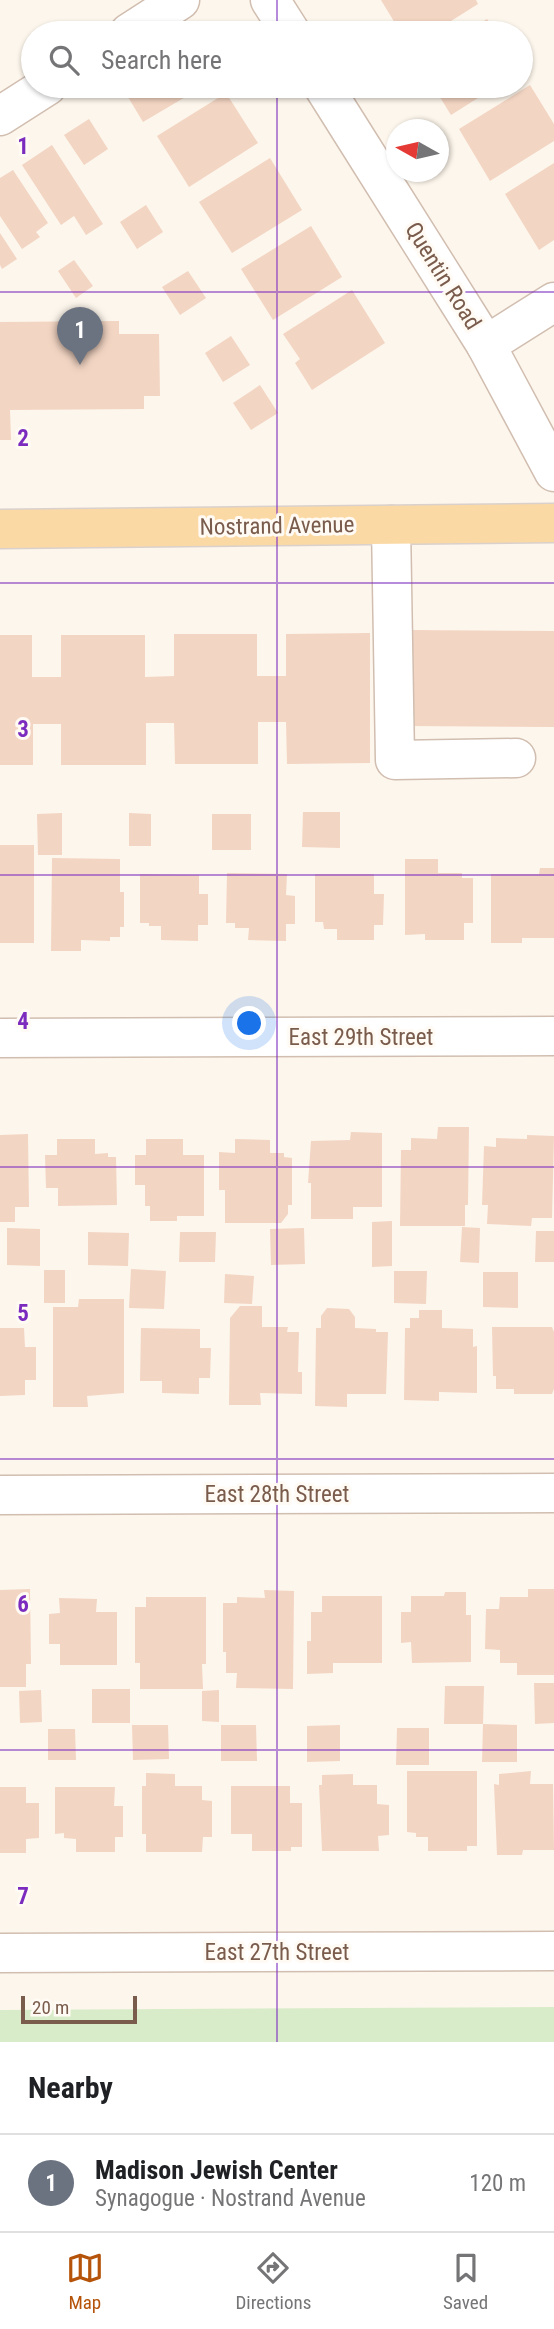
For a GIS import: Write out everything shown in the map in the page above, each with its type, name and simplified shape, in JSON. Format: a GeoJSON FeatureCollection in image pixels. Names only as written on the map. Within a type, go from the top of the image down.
{"type":"FeatureCollection","features":[{"type":"Feature","properties":{"kind":"main road","name":"Nostrand Avenue"},"geometry":{"type":"LineString","coordinates":[[0,529],[554,523]]}},
{"type":"Feature","properties":{"kind":"street"},"geometry":{"type":"LineString","coordinates":[[148,21],[180,0]]}},
{"type":"Feature","properties":{"kind":"street"},"geometry":{"type":"LineString","coordinates":[[270,0],[283,21]]}},
{"type":"Feature","properties":{"kind":"street"},"geometry":{"type":"LineString","coordinates":[[0,116],[28,98]]}},
{"type":"Feature","properties":{"kind":"street","name":"Quentin Road"},"geometry":{"type":"LineString","coordinates":[[331,98],[486,345],[554,472]]}},
{"type":"Feature","properties":{"kind":"street"},"geometry":{"type":"LineString","coordinates":[[486,345],[554,302]]}},
{"type":"Feature","properties":{"kind":"street"},"geometry":{"type":"LineString","coordinates":[[391,525],[395,760],[516,758]]}},
{"type":"Feature","properties":{"kind":"street","name":"East 29th Street"},"geometry":{"type":"LineString","coordinates":[[0,1038],[554,1036]]}},
{"type":"Feature","properties":{"kind":"street","name":"East 28th Street"},"geometry":{"type":"LineString","coordinates":[[0,1495],[554,1493]]}},
{"type":"Feature","properties":{"kind":"street","name":"East 27th Street"},"geometry":{"type":"LineString","coordinates":[[0,1954],[554,1951]]}},
{"type":"Feature","properties":{"kind":"green space"},"geometry":{"type":"Polygon","coordinates":[[[554,2007],[554,2042],[0,2042],[0,2010],[554,2007]]]}},
{"type":"Feature","properties":{"kind":"building"},"geometry":{"type":"Polygon","coordinates":[[[381,0],[476,0],[478,4],[451,21],[394,21],[381,0]]]}},
{"type":"Feature","properties":{"kind":"building"},"geometry":{"type":"Polygon","coordinates":[[[533,90],[554,124],[554,141],[490,181],[459,129],[509,98],[533,98],[533,90]]]}},
{"type":"Feature","properties":{"kind":"building"},"geometry":{"type":"Polygon","coordinates":[[[129,98],[184,98],[143,122],[129,98]]]}},
{"type":"Feature","properties":{"kind":"building"},"geometry":{"type":"Polygon","coordinates":[[[218,98],[229,98],[258,143],[189,187],[157,136],[218,98]]]}},
{"type":"Feature","properties":{"kind":"building"},"geometry":{"type":"Polygon","coordinates":[[[440,98],[478,98],[451,115],[440,98]]]}},
{"type":"Feature","properties":{"kind":"building"},"geometry":{"type":"Polygon","coordinates":[[[89,119],[108,149],[84,165],[64,135],[89,119]]]}},
{"type":"Feature","properties":{"kind":"building"},"geometry":{"type":"Polygon","coordinates":[[[52,145],[103,224],[86,235],[74,216],[61,225],[22,165],[52,145]]]}},
{"type":"Feature","properties":{"kind":"building"},"geometry":{"type":"Polygon","coordinates":[[[270,158],[302,210],[232,253],[199,202],[270,158]]]}},
{"type":"Feature","properties":{"kind":"building"},"geometry":{"type":"Polygon","coordinates":[[[554,163],[554,240],[539,250],[505,194],[554,163]]]}},
{"type":"Feature","properties":{"kind":"building"},"geometry":{"type":"Polygon","coordinates":[[[13,170],[48,223],[36,232],[40,237],[22,249],[0,216],[0,178],[13,170]]]}},
{"type":"Feature","properties":{"kind":"building"},"geometry":{"type":"Polygon","coordinates":[[[146,205],[163,232],[137,249],[120,222],[146,205]]]}},
{"type":"Feature","properties":{"kind":"building"},"geometry":{"type":"Polygon","coordinates":[[[311,226],[342,277],[273,320],[241,269],[311,226]]]}},
{"type":"Feature","properties":{"kind":"building"},"geometry":{"type":"Polygon","coordinates":[[[0,233],[17,259],[2,269],[0,265],[0,233]]]}},
{"type":"Feature","properties":{"kind":"building"},"geometry":{"type":"Polygon","coordinates":[[[74,260],[93,286],[76,298],[58,271],[74,260]]]}},
{"type":"Feature","properties":{"kind":"building"},"geometry":{"type":"Polygon","coordinates":[[[188,271],[206,298],[180,315],[162,287],[188,271]]]}},
{"type":"Feature","properties":{"kind":"building"},"geometry":{"type":"Polygon","coordinates":[[[352,290],[385,343],[312,390],[295,363],[300,359],[283,334],[352,290]]]}},
{"type":"Feature","properties":{"kind":"building"},"geometry":{"type":"Polygon","coordinates":[[[119,321],[119,334],[159,334],[160,396],[144,396],[144,409],[10,410],[11,440],[0,440],[0,322],[119,321]]]}},
{"type":"Feature","properties":{"kind":"building"},"geometry":{"type":"Polygon","coordinates":[[[231,336],[250,365],[223,382],[205,353],[231,336]]]}},
{"type":"Feature","properties":{"kind":"building"},"geometry":{"type":"Polygon","coordinates":[[[260,385],[278,413],[251,430],[233,403],[260,385]]]}},
{"type":"Feature","properties":{"kind":"building"},"geometry":{"type":"Polygon","coordinates":[[[409,630],[554,631],[554,727],[409,726],[409,630]]]}},
{"type":"Feature","properties":{"kind":"building"},"geometry":{"type":"Polygon","coordinates":[[[370,633],[370,763],[287,764],[286,722],[258,722],[258,764],[175,764],[174,723],[146,723],[146,765],[61,765],[61,724],[33,724],[33,765],[0,765],[0,635],[32,635],[32,677],[61,677],[61,635],[145,635],[145,677],[174,676],[174,634],[257,634],[257,676],[286,676],[286,634],[370,633]]]}},
{"type":"Feature","properties":{"kind":"building"},"geometry":{"type":"Polygon","coordinates":[[[303,812],[340,812],[340,848],[302,847],[303,812]]]}},
{"type":"Feature","properties":{"kind":"building"},"geometry":{"type":"Polygon","coordinates":[[[62,813],[62,855],[38,855],[37,814],[62,813]]]}},
{"type":"Feature","properties":{"kind":"building"},"geometry":{"type":"Polygon","coordinates":[[[129,813],[151,814],[151,846],[129,846],[129,813]]]}},
{"type":"Feature","properties":{"kind":"building"},"geometry":{"type":"Polygon","coordinates":[[[212,814],[251,814],[251,850],[212,850],[212,814]]]}},
{"type":"Feature","properties":{"kind":"building"},"geometry":{"type":"Polygon","coordinates":[[[0,845],[34,845],[34,943],[0,943],[0,845]]]}},
{"type":"Feature","properties":{"kind":"building"},"geometry":{"type":"Polygon","coordinates":[[[52,858],[120,859],[124,927],[120,927],[120,937],[110,937],[110,941],[81,940],[81,951],[51,951],[52,858]]]}},
{"type":"Feature","properties":{"kind":"building"},"geometry":{"type":"Polygon","coordinates":[[[405,859],[438,859],[438,873],[462,873],[462,878],[473,878],[473,923],[464,923],[464,940],[425,940],[425,934],[405,935],[405,859]]]}},
{"type":"Feature","properties":{"kind":"building"},"geometry":{"type":"Polygon","coordinates":[[[540,868],[554,868],[554,938],[522,938],[522,943],[491,943],[491,874],[539,874],[540,868]]]}},
{"type":"Feature","properties":{"kind":"building"},"geometry":{"type":"Polygon","coordinates":[[[227,873],[287,874],[286,895],[295,896],[295,924],[286,924],[286,941],[248,940],[249,928],[235,928],[235,923],[226,923],[227,873]]]}},
{"type":"Feature","properties":{"kind":"building"},"geometry":{"type":"Polygon","coordinates":[[[140,874],[199,875],[199,894],[208,894],[208,925],[198,925],[198,941],[161,940],[161,926],[140,923],[140,874]]]}},
{"type":"Feature","properties":{"kind":"building"},"geometry":{"type":"Polygon","coordinates":[[[315,874],[374,874],[374,894],[384,894],[383,925],[374,925],[374,940],[337,940],[337,929],[324,929],[323,922],[315,922],[315,874]]]}},
{"type":"Feature","properties":{"kind":"building"},"geometry":{"type":"Polygon","coordinates":[[[438,1127],[469,1127],[468,1205],[465,1205],[465,1226],[400,1226],[401,1150],[411,1150],[411,1138],[437,1139],[438,1127]]]}},
{"type":"Feature","properties":{"kind":"building"},"geometry":{"type":"Polygon","coordinates":[[[351,1132],[382,1133],[382,1207],[353,1207],[353,1219],[311,1219],[311,1183],[308,1183],[311,1141],[350,1140],[351,1132]]]}},
{"type":"Feature","properties":{"kind":"building"},"geometry":{"type":"Polygon","coordinates":[[[28,1134],[29,1207],[15,1207],[15,1222],[0,1222],[0,1135],[28,1134]]]}},
{"type":"Feature","properties":{"kind":"building"},"geometry":{"type":"Polygon","coordinates":[[[527,1135],[554,1136],[552,1218],[532,1218],[531,1226],[487,1224],[488,1205],[482,1205],[484,1146],[496,1147],[496,1138],[527,1139],[527,1135]]]}},
{"type":"Feature","properties":{"kind":"building"},"geometry":{"type":"Polygon","coordinates":[[[57,1139],[95,1139],[95,1154],[108,1153],[108,1157],[116,1157],[117,1205],[58,1206],[58,1188],[46,1188],[45,1155],[57,1155],[57,1139]]]}},
{"type":"Feature","properties":{"kind":"building"},"geometry":{"type":"Polygon","coordinates":[[[146,1139],[183,1139],[183,1155],[204,1155],[204,1216],[177,1216],[177,1221],[150,1221],[150,1206],[145,1206],[145,1185],[135,1185],[135,1155],[146,1155],[146,1139]]]}},
{"type":"Feature","properties":{"kind":"building"},"geometry":{"type":"Polygon","coordinates":[[[235,1139],[270,1140],[270,1153],[284,1153],[284,1157],[292,1158],[292,1205],[288,1205],[288,1214],[281,1223],[225,1223],[225,1190],[219,1190],[219,1152],[235,1153],[235,1139]]]}},
{"type":"Feature","properties":{"kind":"building"},"geometry":{"type":"Polygon","coordinates":[[[392,1221],[392,1266],[372,1267],[372,1222],[392,1221]]]}},
{"type":"Feature","properties":{"kind":"building"},"geometry":{"type":"Polygon","coordinates":[[[462,1227],[480,1228],[479,1263],[460,1262],[462,1227]]]}},
{"type":"Feature","properties":{"kind":"building"},"geometry":{"type":"Polygon","coordinates":[[[7,1228],[40,1229],[40,1266],[7,1265],[7,1228]]]}},
{"type":"Feature","properties":{"kind":"building"},"geometry":{"type":"Polygon","coordinates":[[[304,1228],[305,1264],[271,1265],[270,1229],[304,1228]]]}},
{"type":"Feature","properties":{"kind":"building"},"geometry":{"type":"Polygon","coordinates":[[[536,1231],[554,1231],[554,1262],[535,1262],[536,1231]]]}},
{"type":"Feature","properties":{"kind":"building"},"geometry":{"type":"Polygon","coordinates":[[[88,1232],[129,1233],[128,1266],[88,1265],[88,1232]]]}},
{"type":"Feature","properties":{"kind":"building"},"geometry":{"type":"Polygon","coordinates":[[[180,1232],[216,1232],[215,1262],[179,1262],[180,1232]]]}},
{"type":"Feature","properties":{"kind":"building"},"geometry":{"type":"Polygon","coordinates":[[[131,1269],[166,1271],[164,1309],[129,1308],[131,1269]]]}},
{"type":"Feature","properties":{"kind":"building"},"geometry":{"type":"Polygon","coordinates":[[[44,1270],[65,1270],[65,1303],[44,1303],[44,1270]]]}},
{"type":"Feature","properties":{"kind":"building"},"geometry":{"type":"Polygon","coordinates":[[[394,1271],[427,1271],[426,1304],[394,1303],[394,1271]]]}},
{"type":"Feature","properties":{"kind":"building"},"geometry":{"type":"Polygon","coordinates":[[[483,1272],[518,1272],[518,1308],[483,1307],[483,1272]]]}},
{"type":"Feature","properties":{"kind":"building"},"geometry":{"type":"Polygon","coordinates":[[[225,1274],[254,1276],[252,1304],[224,1303],[225,1274]]]}},
{"type":"Feature","properties":{"kind":"building"},"geometry":{"type":"Polygon","coordinates":[[[79,1299],[124,1299],[124,1393],[87,1396],[88,1407],[53,1407],[53,1307],[78,1307],[79,1299]]]}},
{"type":"Feature","properties":{"kind":"building"},"geometry":{"type":"Polygon","coordinates":[[[240,1306],[262,1306],[262,1327],[288,1327],[287,1332],[299,1332],[298,1372],[302,1372],[302,1394],[260,1393],[261,1405],[229,1405],[230,1318],[240,1306]]]}},
{"type":"Feature","properties":{"kind":"building"},"geometry":{"type":"Polygon","coordinates":[[[327,1308],[349,1309],[355,1317],[355,1328],[388,1332],[386,1394],[347,1394],[347,1407],[315,1406],[316,1328],[321,1328],[321,1316],[327,1308]]]}},
{"type":"Feature","properties":{"kind":"building"},"geometry":{"type":"Polygon","coordinates":[[[419,1310],[442,1310],[442,1328],[473,1329],[473,1347],[477,1346],[477,1393],[439,1392],[439,1401],[404,1400],[405,1328],[410,1328],[410,1318],[419,1318],[419,1310]]]}},
{"type":"Feature","properties":{"kind":"building"},"geometry":{"type":"Polygon","coordinates":[[[492,1327],[552,1327],[552,1394],[514,1394],[514,1389],[496,1389],[496,1376],[493,1376],[492,1327]]]}},
{"type":"Feature","properties":{"kind":"building"},"geometry":{"type":"Polygon","coordinates":[[[0,1328],[24,1328],[25,1347],[36,1347],[36,1380],[25,1380],[25,1395],[0,1396],[0,1328]]]}},
{"type":"Feature","properties":{"kind":"building"},"geometry":{"type":"Polygon","coordinates":[[[141,1328],[200,1329],[200,1348],[211,1348],[210,1378],[199,1378],[199,1394],[162,1393],[162,1381],[140,1381],[141,1328]]]}},
{"type":"Feature","properties":{"kind":"building"},"geometry":{"type":"Polygon","coordinates":[[[30,1589],[31,1664],[26,1664],[26,1687],[0,1687],[0,1590],[30,1589]]]}},
{"type":"Feature","properties":{"kind":"building"},"geometry":{"type":"Polygon","coordinates":[[[528,1589],[554,1589],[554,1675],[517,1675],[517,1663],[500,1663],[500,1650],[485,1649],[486,1609],[499,1609],[500,1597],[528,1597],[528,1589]]]}},
{"type":"Feature","properties":{"kind":"building"},"geometry":{"type":"Polygon","coordinates":[[[264,1590],[294,1591],[293,1689],[236,1688],[237,1673],[226,1673],[223,1603],[237,1603],[237,1597],[265,1598],[264,1590]]]}},
{"type":"Feature","properties":{"kind":"building"},"geometry":{"type":"Polygon","coordinates":[[[445,1592],[466,1592],[466,1615],[471,1615],[471,1662],[412,1663],[411,1642],[401,1643],[401,1612],[411,1612],[411,1596],[444,1596],[445,1592]]]}},
{"type":"Feature","properties":{"kind":"building"},"geometry":{"type":"Polygon","coordinates":[[[322,1596],[382,1596],[382,1663],[333,1663],[333,1673],[307,1674],[307,1641],[311,1641],[311,1612],[322,1612],[322,1596]]]}},
{"type":"Feature","properties":{"kind":"building"},"geometry":{"type":"Polygon","coordinates":[[[146,1597],[206,1597],[206,1664],[202,1664],[203,1689],[140,1689],[140,1663],[135,1663],[135,1607],[146,1607],[146,1597]]]}},
{"type":"Feature","properties":{"kind":"building"},"geometry":{"type":"Polygon","coordinates":[[[59,1598],[97,1599],[96,1612],[117,1612],[117,1665],[60,1665],[60,1644],[49,1644],[49,1614],[60,1613],[59,1598]]]}},
{"type":"Feature","properties":{"kind":"building"},"geometry":{"type":"Polygon","coordinates":[[[534,1683],[554,1683],[554,1723],[535,1724],[534,1683]]]}},
{"type":"Feature","properties":{"kind":"building"},"geometry":{"type":"Polygon","coordinates":[[[445,1686],[484,1686],[483,1724],[444,1724],[445,1686]]]}},
{"type":"Feature","properties":{"kind":"building"},"geometry":{"type":"Polygon","coordinates":[[[92,1689],[130,1689],[130,1723],[92,1723],[92,1689]]]}},
{"type":"Feature","properties":{"kind":"building"},"geometry":{"type":"Polygon","coordinates":[[[41,1690],[42,1722],[20,1723],[19,1691],[41,1690]]]}},
{"type":"Feature","properties":{"kind":"building"},"geometry":{"type":"Polygon","coordinates":[[[219,1690],[219,1722],[202,1721],[202,1691],[219,1690]]]}},
{"type":"Feature","properties":{"kind":"building"},"geometry":{"type":"Polygon","coordinates":[[[483,1724],[517,1725],[517,1762],[482,1762],[483,1724]]]}},
{"type":"Feature","properties":{"kind":"building"},"geometry":{"type":"Polygon","coordinates":[[[132,1725],[168,1725],[169,1759],[133,1760],[132,1725]]]}},
{"type":"Feature","properties":{"kind":"building"},"geometry":{"type":"Polygon","coordinates":[[[221,1725],[256,1725],[257,1761],[221,1761],[221,1725]]]}},
{"type":"Feature","properties":{"kind":"building"},"geometry":{"type":"Polygon","coordinates":[[[340,1725],[340,1761],[307,1762],[307,1726],[340,1725]]]}},
{"type":"Feature","properties":{"kind":"building"},"geometry":{"type":"Polygon","coordinates":[[[397,1728],[429,1728],[429,1765],[396,1765],[397,1728]]]}},
{"type":"Feature","properties":{"kind":"building"},"geometry":{"type":"Polygon","coordinates":[[[48,1729],[75,1729],[76,1760],[48,1760],[48,1729]]]}},
{"type":"Feature","properties":{"kind":"building"},"geometry":{"type":"Polygon","coordinates":[[[407,1771],[477,1771],[477,1846],[467,1846],[467,1851],[428,1851],[428,1837],[416,1837],[416,1833],[407,1832],[407,1771]]]}},
{"type":"Feature","properties":{"kind":"building"},"geometry":{"type":"Polygon","coordinates":[[[531,1771],[530,1784],[553,1784],[554,1850],[523,1850],[522,1855],[497,1855],[494,1784],[499,1785],[499,1774],[531,1771]]]}},
{"type":"Feature","properties":{"kind":"building"},"geometry":{"type":"Polygon","coordinates":[[[146,1773],[175,1774],[175,1786],[202,1786],[202,1800],[212,1801],[212,1837],[203,1837],[202,1852],[146,1852],[146,1834],[142,1834],[142,1786],[146,1786],[146,1773]]]}},
{"type":"Feature","properties":{"kind":"building"},"geometry":{"type":"Polygon","coordinates":[[[353,1774],[353,1785],[377,1785],[377,1804],[389,1805],[389,1835],[378,1836],[379,1851],[322,1851],[319,1785],[322,1785],[322,1775],[353,1774]]]}},
{"type":"Feature","properties":{"kind":"building"},"geometry":{"type":"Polygon","coordinates":[[[231,1786],[290,1786],[290,1803],[302,1803],[302,1847],[291,1847],[291,1851],[252,1851],[252,1834],[231,1834],[231,1786]]]}},
{"type":"Feature","properties":{"kind":"building"},"geometry":{"type":"Polygon","coordinates":[[[0,1787],[26,1787],[26,1803],[39,1803],[39,1838],[26,1839],[26,1853],[0,1853],[0,1787]]]}},
{"type":"Feature","properties":{"kind":"building"},"geometry":{"type":"Polygon","coordinates":[[[55,1787],[115,1787],[114,1806],[123,1806],[123,1837],[115,1837],[115,1852],[76,1852],[76,1839],[64,1838],[64,1833],[55,1834],[55,1787]]]}},
{"type":"Feature","properties":{"kind":"place","name":"Madison Jewish Center"},"geometry":{"type":"Point","coordinates":[80,365]}}]}
